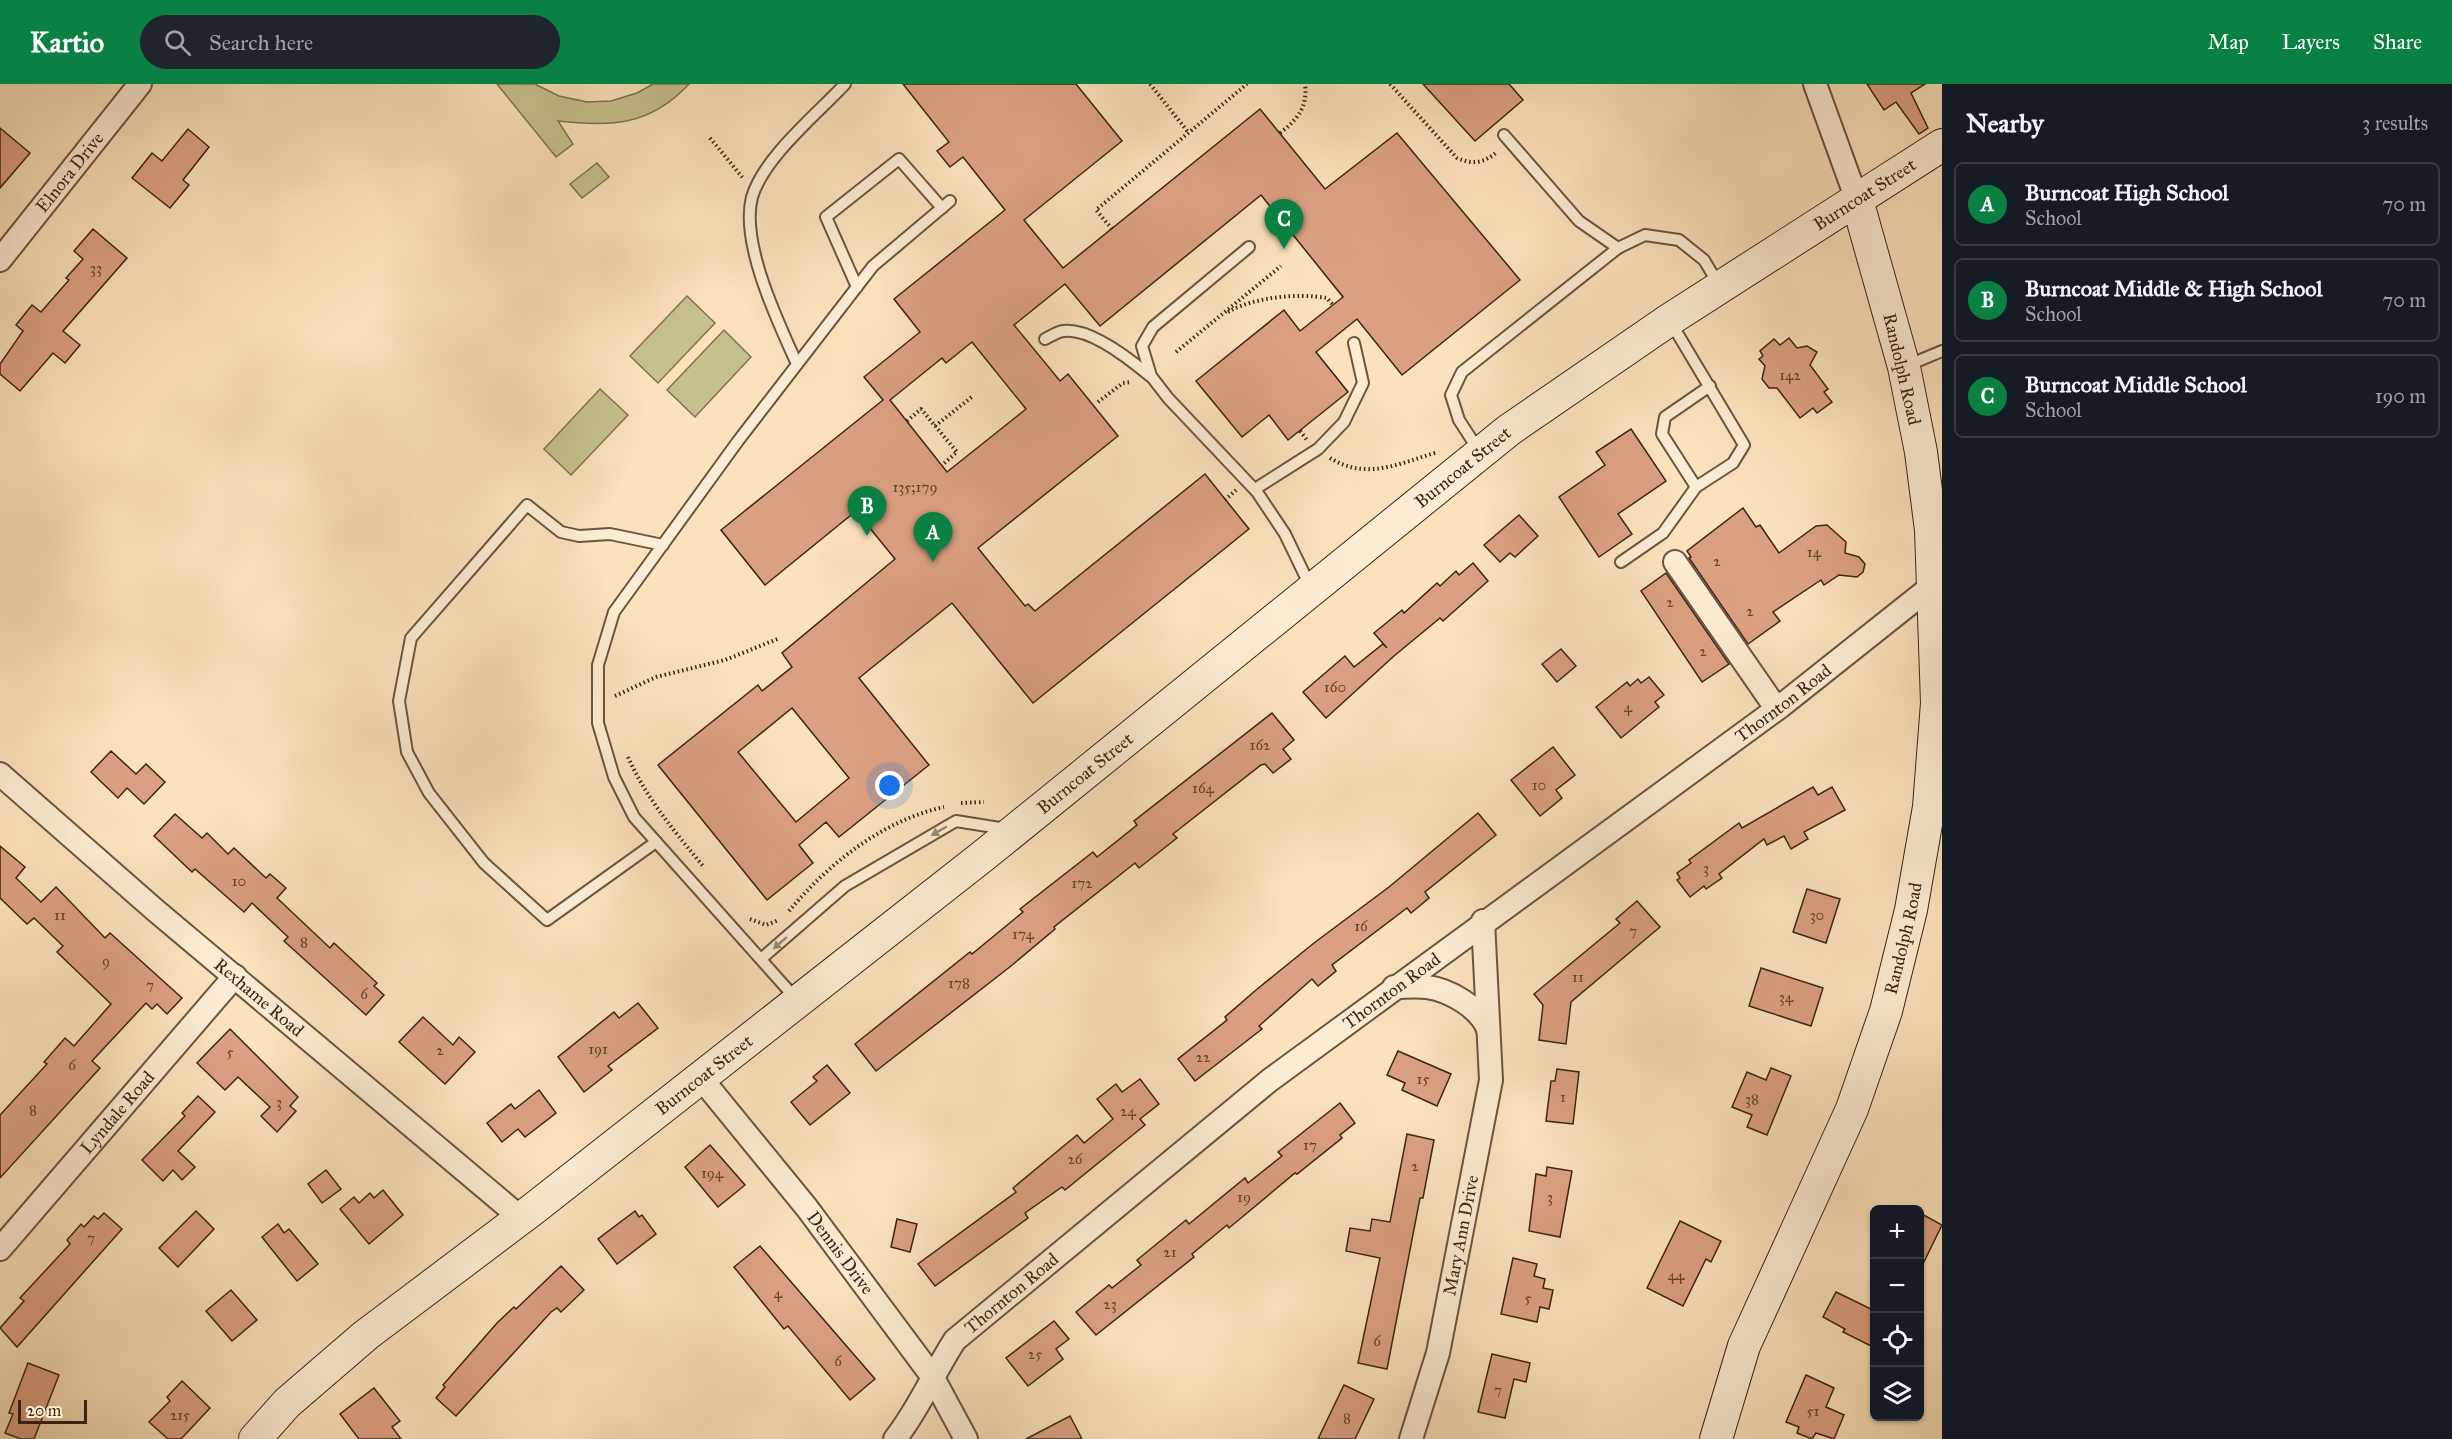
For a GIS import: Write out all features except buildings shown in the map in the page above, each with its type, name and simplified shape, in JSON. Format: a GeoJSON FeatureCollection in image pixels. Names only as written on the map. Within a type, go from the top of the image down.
{"type":"FeatureCollection","features":[{"type":"Feature","properties":{"kind":"main road","name":"Burncoat Street"},"geometry":{"type":"LineString","coordinates":[[255,1439],[287,1403],[326,1368],[1015,830],[1509,430],[1669,320],[1942,145]]}},
{"type":"Feature","properties":{"kind":"main road","name":"Randolph Road"},"geometry":{"type":"LineString","coordinates":[[1716,1439],[1744,1346],[1852,1109],[1886,1011],[1921,858],[1933,765],[1937,703],[1931,530],[1927,496],[1904,367],[1857,200]]}},
{"type":"Feature","properties":{"kind":"street","name":"Elnora Drive"},"geometry":{"type":"LineString","coordinates":[[0,260],[140,84]]}},
{"type":"Feature","properties":{"kind":"street"},"geometry":{"type":"LineString","coordinates":[[1815,84],[1857,200]]}},
{"type":"Feature","properties":{"kind":"street"},"geometry":{"type":"LineString","coordinates":[[1675,562],[1776,708]]}},
{"type":"Feature","properties":{"kind":"street","name":"Thornton Road"},"geometry":{"type":"LineString","coordinates":[[895,1439],[907,1424],[932,1376],[955,1340],[1270,1080],[1776,708],[1932,586]]}},
{"type":"Feature","properties":{"kind":"street","name":"Rexhame Road"},"geometry":{"type":"LineString","coordinates":[[1,776],[155,910],[521,1218]]}},
{"type":"Feature","properties":{"kind":"street","name":"Mary Ann Drive"},"geometry":{"type":"LineString","coordinates":[[1411,1439],[1438,1353],[1491,1080],[1484,921]]}},
{"type":"Feature","properties":{"kind":"street","name":"Lyndale Road"},"geometry":{"type":"LineString","coordinates":[[0,1249],[235,976]]}},
{"type":"Feature","properties":{"kind":"street"},"geometry":{"type":"LineString","coordinates":[[1394,987],[1427,987],[1447,993],[1485,1019],[1488,1029]]}},
{"type":"Feature","properties":{"kind":"street","name":"Dennis Drive"},"geometry":{"type":"LineString","coordinates":[[700,1077],[807,1208],[932,1376],[966,1439]]}},
{"type":"Feature","properties":{"kind":"lane"},"geometry":{"type":"LineString","coordinates":[[797,364],[766,289],[754,249],[750,218],[753,197],[779,153],[845,84]]}},
{"type":"Feature","properties":{"kind":"lane"},"geometry":{"type":"LineString","coordinates":[[1507,138],[1579,220],[1618,248]]}},
{"type":"Feature","properties":{"kind":"lane"},"geometry":{"type":"LineString","coordinates":[[797,1001],[634,817],[614,777],[598,723],[598,665],[614,612],[797,364],[857,287],[873,266],[946,204],[899,159],[826,217],[857,287]]}},
{"type":"Feature","properties":{"kind":"lane"},"geometry":{"type":"LineString","coordinates":[[1480,454],[1459,420],[1451,395],[1462,372],[1618,248],[1645,235],[1679,240],[1704,260],[1721,288]]}},
{"type":"Feature","properties":{"kind":"lane"},"geometry":{"type":"LineString","coordinates":[[1150,376],[1142,346],[1153,327],[1249,247]]}},
{"type":"Feature","properties":{"kind":"lane"},"geometry":{"type":"LineString","coordinates":[[1621,562],[1663,533],[1696,487],[1733,463],[1744,445],[1669,320]]}},
{"type":"Feature","properties":{"kind":"lane"},"geometry":{"type":"LineString","coordinates":[[1046,339],[1064,331],[1078,333],[1116,348],[1150,376],[1255,489],[1285,534],[1312,591]]}},
{"type":"Feature","properties":{"kind":"lane"},"geometry":{"type":"LineString","coordinates":[[1255,489],[1318,449],[1344,422],[1363,383],[1354,343]]}},
{"type":"Feature","properties":{"kind":"lane"},"geometry":{"type":"LineString","coordinates":[[1904,367],[1942,351]]}},
{"type":"Feature","properties":{"kind":"lane"},"geometry":{"type":"LineString","coordinates":[[1696,487],[1662,434],[1665,417],[1710,386]]}},
{"type":"Feature","properties":{"kind":"lane"},"geometry":{"type":"LineString","coordinates":[[656,842],[547,920],[484,863],[429,793],[407,753],[399,701],[411,638],[527,505],[561,532],[579,537],[610,534],[663,545]]}},
{"type":"Feature","properties":{"kind":"lane"},"geometry":{"type":"LineString","coordinates":[[761,959],[845,886],[956,821],[1015,830]]}},
{"type":"Feature","properties":{"kind":"path"},"geometry":{"type":"LineString","coordinates":[[1150,84],[1188,132]]}},
{"type":"Feature","properties":{"kind":"path"},"geometry":{"type":"LineString","coordinates":[[1112,229],[1096,210],[1247,84]]}},
{"type":"Feature","properties":{"kind":"path"},"geometry":{"type":"LineString","coordinates":[[1280,134],[1297,118],[1304,107],[1305,84]]}},
{"type":"Feature","properties":{"kind":"path"},"geometry":{"type":"LineString","coordinates":[[1390,84],[1457,158],[1468,163],[1479,163],[1489,159],[1507,138]]}},
{"type":"Feature","properties":{"kind":"path"},"geometry":{"type":"LineString","coordinates":[[710,138],[740,175]]}},
{"type":"Feature","properties":{"kind":"path"},"geometry":{"type":"LineString","coordinates":[[1176,352],[1281,266]]}},
{"type":"Feature","properties":{"kind":"path"},"geometry":{"type":"LineString","coordinates":[[1216,319],[1234,308],[1277,299],[1318,297],[1327,298],[1333,305]]}},
{"type":"Feature","properties":{"kind":"path"},"geometry":{"type":"LineString","coordinates":[[1098,402],[1123,383],[1132,382],[1140,386]]}},
{"type":"Feature","properties":{"kind":"path"},"geometry":{"type":"LineString","coordinates":[[935,426],[973,396]]}},
{"type":"Feature","properties":{"kind":"path"},"geometry":{"type":"LineString","coordinates":[[906,421],[921,409],[957,452],[942,465]]}},
{"type":"Feature","properties":{"kind":"path"},"geometry":{"type":"LineString","coordinates":[[1301,448],[1309,443]]}},
{"type":"Feature","properties":{"kind":"path"},"geometry":{"type":"LineString","coordinates":[[1326,455],[1350,468],[1369,471],[1387,469],[1447,449]]}},
{"type":"Feature","properties":{"kind":"path"},"geometry":{"type":"LineString","coordinates":[[1229,480],[1243,497]]}},
{"type":"Feature","properties":{"kind":"path"},"geometry":{"type":"LineString","coordinates":[[1225,500],[1237,489]]}},
{"type":"Feature","properties":{"kind":"path"},"geometry":{"type":"LineString","coordinates":[[614,696],[656,677],[725,660],[780,638]]}},
{"type":"Feature","properties":{"kind":"path"},"geometry":{"type":"LineString","coordinates":[[614,687],[614,706]]}},
{"type":"Feature","properties":{"kind":"path"},"geometry":{"type":"LineString","coordinates":[[626,754],[639,782],[705,868]]}},
{"type":"Feature","properties":{"kind":"path"},"geometry":{"type":"LineString","coordinates":[[787,912],[837,862],[884,832],[934,809],[984,802]]}},
{"type":"Feature","properties":{"kind":"path"},"geometry":{"type":"LineString","coordinates":[[746,916],[766,925],[781,919]]}},
{"type":"Feature","properties":{"kind":"shaded area"},"geometry":{"type":"Polygon","coordinates":[[[497,84],[535,84],[559,96],[587,102],[611,101],[637,93],[653,84],[689,84],[660,108],[644,116],[595,124],[558,121],[573,144],[556,157],[497,84]]]}},
{"type":"Feature","properties":{"kind":"shaded area"},"geometry":{"type":"Polygon","coordinates":[[[597,163],[609,177],[582,198],[570,184],[597,163]]]}},
{"type":"Feature","properties":{"kind":"shaded area"},"geometry":{"type":"Polygon","coordinates":[[[687,296],[715,323],[658,383],[630,356],[687,296]]]}},
{"type":"Feature","properties":{"kind":"shaded area"},"geometry":{"type":"Polygon","coordinates":[[[724,330],[751,357],[695,417],[667,390],[724,330]]]}},
{"type":"Feature","properties":{"kind":"shaded area"},"geometry":{"type":"Polygon","coordinates":[[[600,389],[628,415],[571,475],[544,449],[600,389]]]}},
{"type":"Feature","properties":{"kind":"place","name":"Burncoat Middle School"},"geometry":{"type":"Point","coordinates":[1284,249]}},
{"type":"Feature","properties":{"kind":"place","name":"Burncoat Middle & High School"},"geometry":{"type":"Point","coordinates":[867,536]}},
{"type":"Feature","properties":{"kind":"place","name":"Burncoat High School"},"geometry":{"type":"Point","coordinates":[933,562]}}]}
